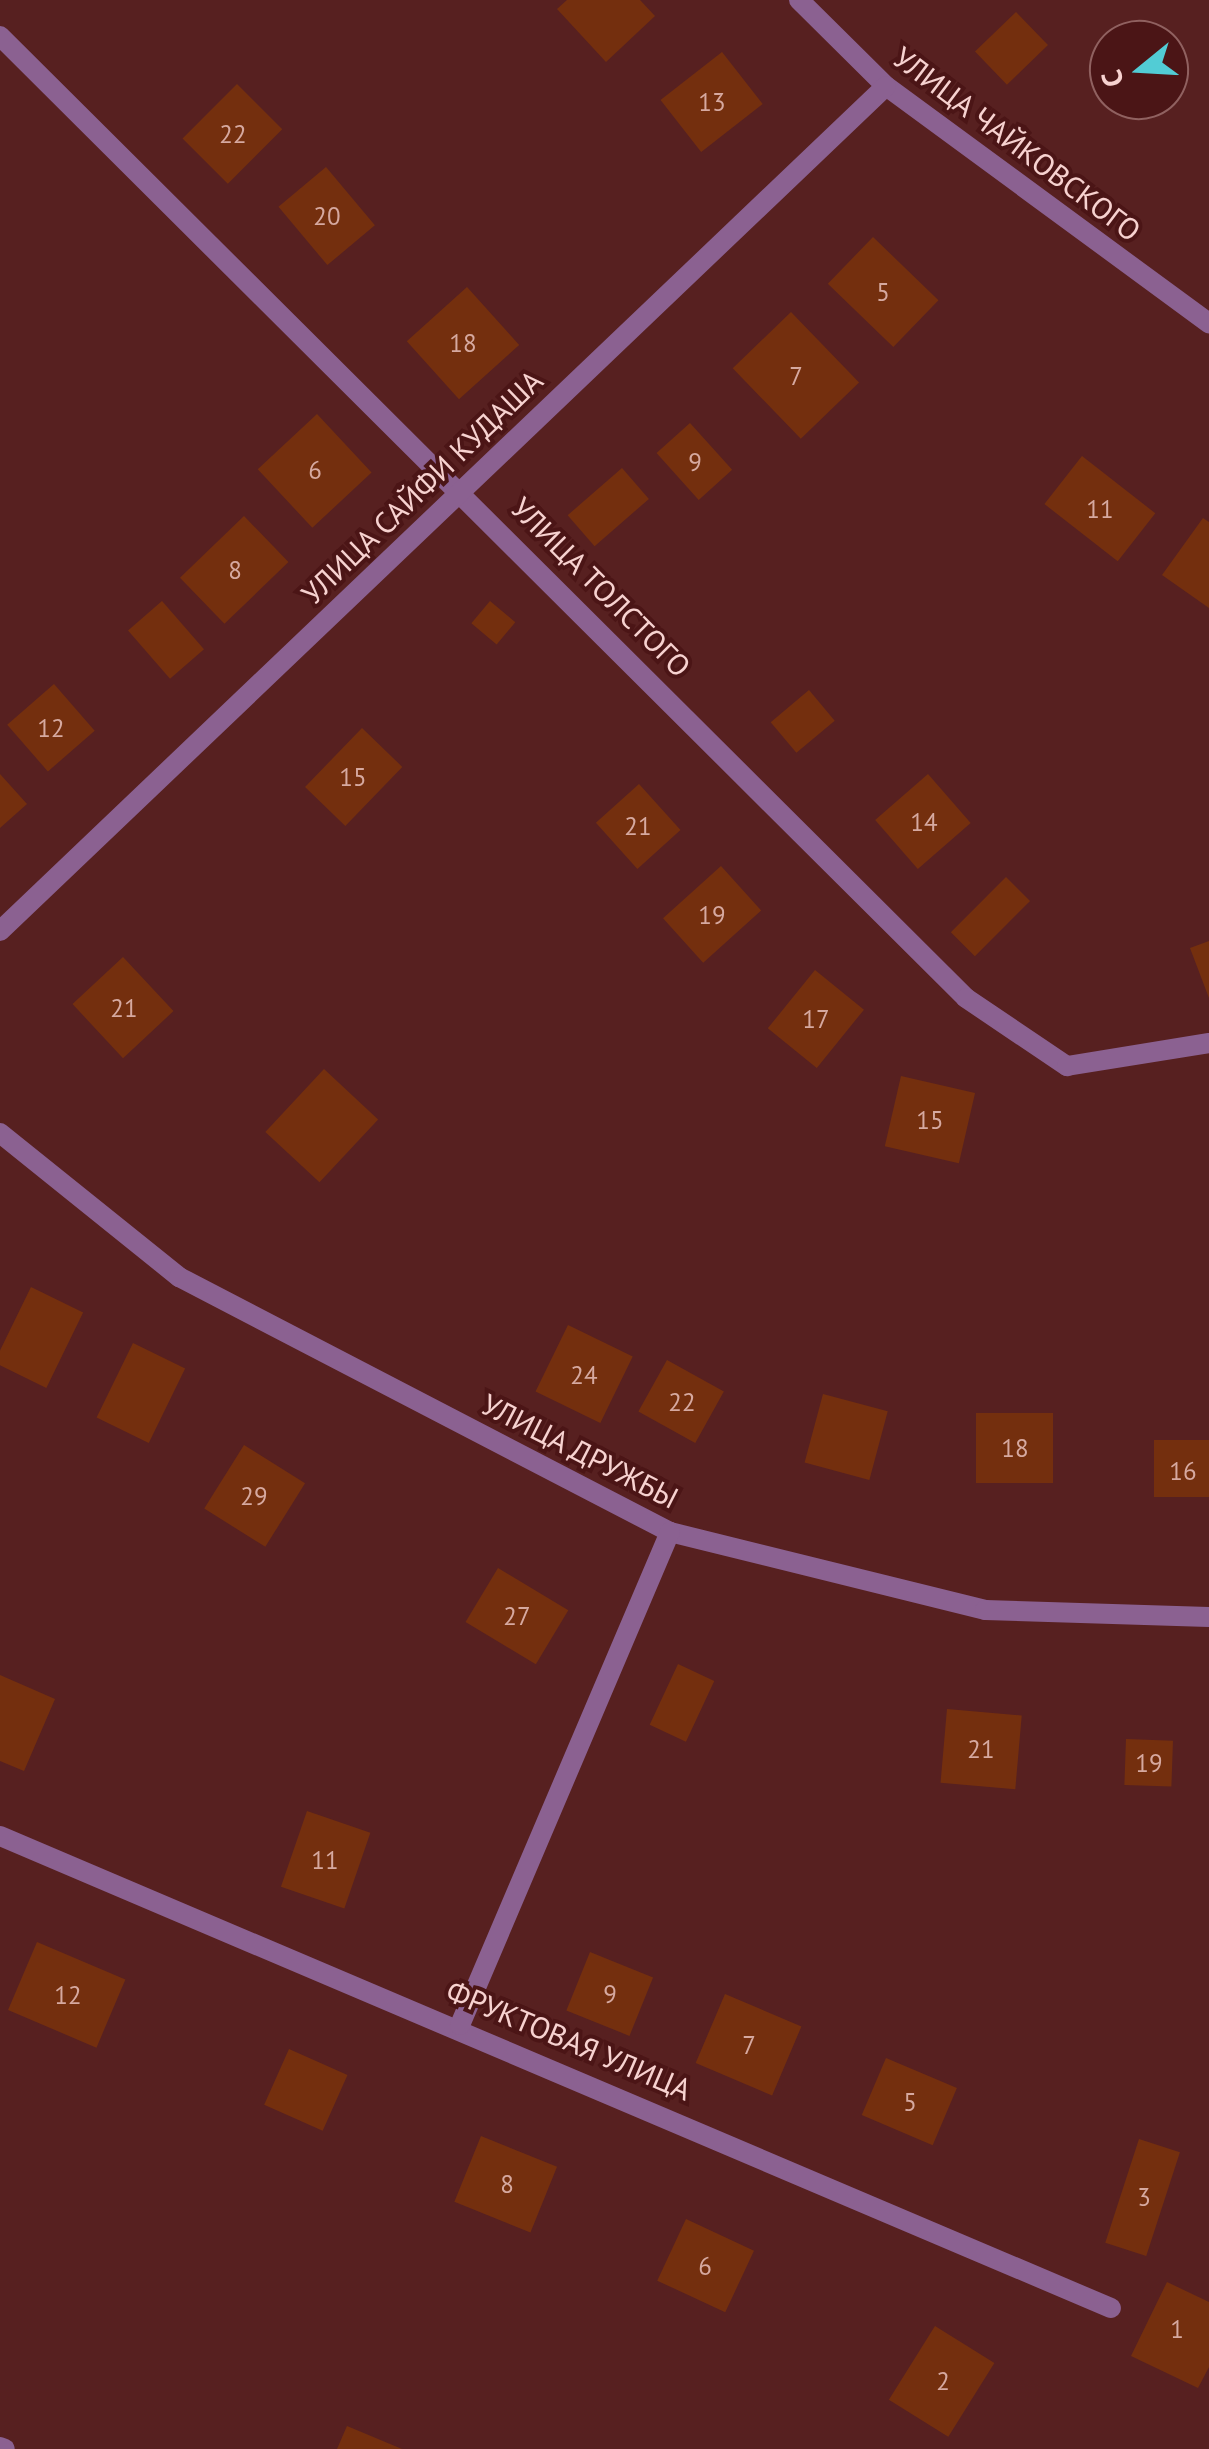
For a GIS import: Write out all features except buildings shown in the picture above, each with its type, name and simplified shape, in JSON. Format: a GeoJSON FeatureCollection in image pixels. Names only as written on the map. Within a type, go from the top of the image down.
{"type":"FeatureCollection","features":[{"type":"Feature","properties":{"kind":"street","name":"УЛИЦА ЧАЙКОВСКОГО"},"geometry":{"type":"LineString","coordinates":[[798,0],[886,86],[1209,323]]}},
{"type":"Feature","properties":{"kind":"street","name":"УЛИЦА ТОЛСТОГО"},"geometry":{"type":"LineString","coordinates":[[0,36],[463,490],[966,998],[1067,1066],[1209,1043]]}},
{"type":"Feature","properties":{"kind":"street","name":"УЛИЦА САЙФИ КУДАША"},"geometry":{"type":"LineString","coordinates":[[0,930],[886,86]]}},
{"type":"Feature","properties":{"kind":"street","name":"УЛИЦА ДРУЖБЫ"},"geometry":{"type":"LineString","coordinates":[[0,1133],[179,1276],[670,1532],[985,1610],[1209,1617]]}},
{"type":"Feature","properties":{"kind":"street"},"geometry":{"type":"LineString","coordinates":[[460,2024],[670,1532]]}},
{"type":"Feature","properties":{"kind":"street","name":"ФРУКТОВАЯ УЛИЦА"},"geometry":{"type":"LineString","coordinates":[[0,1836],[460,2024],[1111,2308]]}}]}
